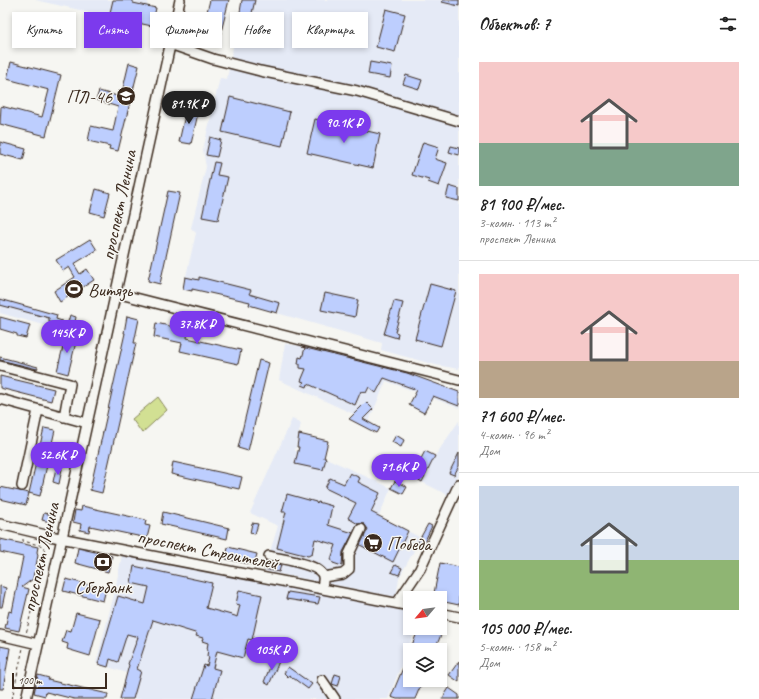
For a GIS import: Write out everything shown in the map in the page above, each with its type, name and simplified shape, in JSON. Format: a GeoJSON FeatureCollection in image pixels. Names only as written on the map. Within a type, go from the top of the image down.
{"type":"FeatureCollection","features":[{"type":"Feature","properties":{"kind":"street","name":"проспект Ленина"},"geometry":{"type":"LineString","coordinates":[[177,12],[180,0]]}},
{"type":"Feature","properties":{"kind":"street","name":"проспект Ленина"},"geometry":{"type":"LineString","coordinates":[[26,699],[169,48]]}},
{"type":"Feature","properties":{"kind":"street"},"geometry":{"type":"LineString","coordinates":[[181,48],[213,59],[260,71],[357,91],[459,121]]}},
{"type":"Feature","properties":{"kind":"street"},"geometry":{"type":"LineString","coordinates":[[116,293],[459,380]]}},
{"type":"Feature","properties":{"kind":"street"},"geometry":{"type":"LineString","coordinates":[[0,366],[70,384],[64,417]]}},
{"type":"Feature","properties":{"kind":"street"},"geometry":{"type":"LineString","coordinates":[[0,399],[87,423]]}},
{"type":"Feature","properties":{"kind":"street"},"geometry":{"type":"LineString","coordinates":[[22,486],[38,410]]}},
{"type":"Feature","properties":{"kind":"street"},"geometry":{"type":"LineString","coordinates":[[397,603],[420,569],[459,484]]}},
{"type":"Feature","properties":{"kind":"street","name":"проспект Строителей"},"geometry":{"type":"LineString","coordinates":[[0,524],[62,538],[403,604]]}},
{"type":"Feature","properties":{"kind":"street"},"geometry":{"type":"LineString","coordinates":[[323,577],[344,574],[349,569],[349,554],[361,529]]}},
{"type":"Feature","properties":{"kind":"street"},"geometry":{"type":"LineString","coordinates":[[269,556],[308,565],[320,571],[323,577],[322,588]]}},
{"type":"Feature","properties":{"kind":"street"},"geometry":{"type":"LineString","coordinates":[[447,614],[459,617]]}},
{"type":"Feature","properties":{"kind":"street"},"geometry":{"type":"LineString","coordinates":[[0,635],[38,644]]}},
{"type":"Feature","properties":{"kind":"street"},"geometry":{"type":"LineString","coordinates":[[322,680],[335,699]]}},
{"type":"Feature","properties":{"kind":"path"},"geometry":{"type":"LineString","coordinates":[[12,699],[45,551],[43,546],[23,541],[25,530]]}},
{"type":"Feature","properties":{"kind":"shaded area"},"geometry":{"type":"Polygon","coordinates":[[[35,0],[148,0],[147,6],[156,8],[155,12],[150,12],[150,26],[142,24],[142,12],[89,12],[35,0]]]}},
{"type":"Feature","properties":{"kind":"shaded area"},"geometry":{"type":"Polygon","coordinates":[[[242,0],[459,0],[459,369],[436,365],[381,350],[382,343],[249,305],[247,302],[197,290],[192,291],[183,289],[196,233],[191,228],[206,167],[203,150],[220,78],[227,79],[233,48],[284,48],[284,12],[240,12],[242,0]]]}},
{"type":"Feature","properties":{"kind":"shaded area"},"geometry":{"type":"Polygon","coordinates":[[[0,298],[57,315],[54,328],[0,313],[0,298]]]}},
{"type":"Feature","properties":{"kind":"shaded area"},"geometry":{"type":"Polygon","coordinates":[[[304,339],[357,354],[409,373],[409,380],[459,394],[459,408],[386,381],[369,421],[279,380],[285,344],[302,346],[304,339]]]}},
{"type":"Feature","properties":{"kind":"shaded area"},"geometry":{"type":"Polygon","coordinates":[[[292,419],[301,423],[295,451],[326,458],[391,488],[379,516],[421,538],[399,578],[396,597],[264,571],[278,526],[250,513],[292,419]]]}},
{"type":"Feature","properties":{"kind":"shaded area"},"geometry":{"type":"Polygon","coordinates":[[[459,421],[459,474],[448,495],[422,482],[435,456],[459,421]]]}},
{"type":"Feature","properties":{"kind":"shaded area"},"geometry":{"type":"Polygon","coordinates":[[[122,555],[403,610],[403,635],[413,635],[410,643],[403,643],[403,661],[388,699],[119,699],[127,673],[96,663],[114,595],[122,555]]]}},
{"type":"Feature","properties":{"kind":"green space"},"geometry":{"type":"Polygon","coordinates":[[[158,397],[167,410],[142,433],[132,419],[158,397]]]}},
{"type":"Feature","properties":{"kind":"building"},"geometry":{"type":"Polygon","coordinates":[[[113,0],[133,0],[133,3],[156,8],[155,12],[150,12],[150,26],[142,24],[142,12],[110,12],[113,0]]]}},
{"type":"Feature","properties":{"kind":"building"},"geometry":{"type":"Polygon","coordinates":[[[210,0],[229,0],[222,28],[222,12],[207,12],[210,0]]]}},
{"type":"Feature","properties":{"kind":"building"},"geometry":{"type":"Polygon","coordinates":[[[242,0],[255,0],[252,12],[240,12],[242,0]]]}},
{"type":"Feature","properties":{"kind":"building"},"geometry":{"type":"Polygon","coordinates":[[[443,0],[459,0],[459,6],[442,2],[443,0]]]}},
{"type":"Feature","properties":{"kind":"building"},"geometry":{"type":"Polygon","coordinates":[[[386,9],[405,14],[395,52],[376,47],[386,9]]]}},
{"type":"Feature","properties":{"kind":"building"},"geometry":{"type":"Polygon","coordinates":[[[11,62],[61,75],[46,136],[0,124],[1,106],[42,117],[49,90],[7,79],[11,62]]]}},
{"type":"Feature","properties":{"kind":"building"},"geometry":{"type":"Polygon","coordinates":[[[370,62],[392,66],[390,78],[368,74],[370,62]]]}},
{"type":"Feature","properties":{"kind":"building","name":"ПЛ-46"},"geometry":{"type":"Polygon","coordinates":[[[129,63],[139,66],[118,151],[109,149],[110,146],[88,141],[91,126],[113,131],[118,107],[96,100],[99,91],[121,97],[129,63]]]}},
{"type":"Feature","properties":{"kind":"building"},"geometry":{"type":"Polygon","coordinates":[[[406,75],[422,80],[419,89],[403,84],[406,75]]]}},
{"type":"Feature","properties":{"kind":"building"},"geometry":{"type":"Polygon","coordinates":[[[230,97],[290,112],[282,146],[222,132],[230,97]]]}},
{"type":"Feature","properties":{"kind":"building"},"geometry":{"type":"Polygon","coordinates":[[[187,106],[199,109],[191,144],[179,142],[187,106]]]}},
{"type":"Feature","properties":{"kind":"building"},"geometry":{"type":"Polygon","coordinates":[[[315,119],[380,134],[373,168],[307,153],[315,119]]]}},
{"type":"Feature","properties":{"kind":"building"},"geometry":{"type":"Polygon","coordinates":[[[210,137],[221,140],[217,157],[206,155],[210,137]]]}},
{"type":"Feature","properties":{"kind":"building"},"geometry":{"type":"Polygon","coordinates":[[[0,142],[26,149],[23,160],[0,154],[0,142]]]}},
{"type":"Feature","properties":{"kind":"building"},"geometry":{"type":"Polygon","coordinates":[[[423,142],[439,147],[435,159],[447,163],[439,186],[428,182],[429,180],[412,175],[423,142]]]}},
{"type":"Feature","properties":{"kind":"building"},"geometry":{"type":"Polygon","coordinates":[[[451,146],[459,148],[459,155],[449,152],[451,146]]]}},
{"type":"Feature","properties":{"kind":"building"},"geometry":{"type":"Polygon","coordinates":[[[214,162],[220,163],[217,175],[228,177],[218,220],[202,217],[214,162]]]}},
{"type":"Feature","properties":{"kind":"building"},"geometry":{"type":"Polygon","coordinates":[[[449,186],[459,189],[459,201],[446,198],[449,186]]]}},
{"type":"Feature","properties":{"kind":"building"},"geometry":{"type":"Polygon","coordinates":[[[96,189],[110,193],[104,216],[90,212],[96,189]]]}},
{"type":"Feature","properties":{"kind":"building"},"geometry":{"type":"Polygon","coordinates":[[[168,191],[180,193],[160,284],[148,281],[168,191]]]}},
{"type":"Feature","properties":{"kind":"building"},"geometry":{"type":"Polygon","coordinates":[[[90,239],[97,250],[74,264],[80,274],[87,269],[94,280],[60,302],[54,291],[75,277],[69,267],[63,271],[56,260],[90,239]]]}},
{"type":"Feature","properties":{"kind":"building"},"geometry":{"type":"Polygon","coordinates":[[[185,277],[199,280],[199,277],[251,290],[249,294],[280,303],[277,313],[249,305],[250,302],[192,289],[192,291],[183,289],[185,277]]]}},
{"type":"Feature","properties":{"kind":"building"},"geometry":{"type":"Polygon","coordinates":[[[430,284],[456,291],[441,346],[415,339],[430,284]]]}},
{"type":"Feature","properties":{"kind":"building"},"geometry":{"type":"Polygon","coordinates":[[[325,293],[358,300],[355,317],[321,310],[325,293]]]}},
{"type":"Feature","properties":{"kind":"building"},"geometry":{"type":"Polygon","coordinates":[[[0,299],[57,315],[56,319],[62,321],[60,327],[49,322],[49,318],[0,305],[0,299]]]}},
{"type":"Feature","properties":{"kind":"building"},"geometry":{"type":"Polygon","coordinates":[[[394,301],[403,303],[395,332],[398,333],[397,338],[384,334],[394,301]]]}},
{"type":"Feature","properties":{"kind":"building"},"geometry":{"type":"Polygon","coordinates":[[[70,315],[76,317],[74,327],[67,325],[70,315]]]}},
{"type":"Feature","properties":{"kind":"building"},"geometry":{"type":"Polygon","coordinates":[[[127,316],[139,319],[134,343],[136,343],[102,493],[90,490],[125,333],[127,316]]]}},
{"type":"Feature","properties":{"kind":"building"},"geometry":{"type":"Polygon","coordinates":[[[0,317],[30,325],[26,338],[0,329],[0,317]]]}},
{"type":"Feature","properties":{"kind":"building"},"geometry":{"type":"Polygon","coordinates":[[[156,323],[188,330],[187,338],[241,350],[238,364],[180,351],[182,343],[154,337],[156,323]]]}},
{"type":"Feature","properties":{"kind":"building"},"geometry":{"type":"Polygon","coordinates":[[[66,335],[77,338],[68,374],[57,371],[66,335]]]}},
{"type":"Feature","properties":{"kind":"building"},"geometry":{"type":"Polygon","coordinates":[[[302,347],[407,373],[459,392],[459,406],[433,396],[424,413],[409,405],[417,390],[384,378],[376,393],[369,387],[366,393],[361,391],[355,405],[308,384],[307,387],[302,385],[304,382],[301,381],[306,369],[300,368],[300,364],[298,364],[299,357],[302,358],[305,348],[302,347]]]}},
{"type":"Feature","properties":{"kind":"building"},"geometry":{"type":"Polygon","coordinates":[[[0,357],[38,367],[37,369],[0,360],[0,357]]]}},
{"type":"Feature","properties":{"kind":"building"},"geometry":{"type":"Polygon","coordinates":[[[259,360],[269,363],[248,451],[238,448],[259,360]]]}},
{"type":"Feature","properties":{"kind":"building"},"geometry":{"type":"Polygon","coordinates":[[[0,376],[54,389],[51,401],[0,388],[0,376]]]}},
{"type":"Feature","properties":{"kind":"building"},"geometry":{"type":"Polygon","coordinates":[[[366,402],[373,409],[363,419],[379,428],[376,433],[349,419],[366,402]]]}},
{"type":"Feature","properties":{"kind":"building"},"geometry":{"type":"Polygon","coordinates":[[[44,428],[55,430],[40,496],[29,493],[44,428]]]}},
{"type":"Feature","properties":{"kind":"building"},"geometry":{"type":"Polygon","coordinates":[[[299,434],[328,441],[323,470],[295,464],[299,447],[297,447],[299,434]]]}},
{"type":"Feature","properties":{"kind":"building"},"geometry":{"type":"Polygon","coordinates":[[[396,435],[404,440],[401,447],[392,442],[396,435]]]}},
{"type":"Feature","properties":{"kind":"building"},"geometry":{"type":"Polygon","coordinates":[[[425,451],[435,456],[422,482],[412,476],[425,451]]]}},
{"type":"Feature","properties":{"kind":"building"},"geometry":{"type":"Polygon","coordinates":[[[459,453],[459,466],[454,475],[449,473],[459,453]]]}},
{"type":"Feature","properties":{"kind":"building"},"geometry":{"type":"Polygon","coordinates":[[[173,462],[242,477],[239,489],[171,474],[173,462]]]}},
{"type":"Feature","properties":{"kind":"building"},"geometry":{"type":"Polygon","coordinates":[[[56,468],[62,469],[59,484],[53,482],[56,468]]]}},
{"type":"Feature","properties":{"kind":"building"},"geometry":{"type":"Polygon","coordinates":[[[350,473],[360,478],[358,482],[380,493],[371,512],[408,531],[393,562],[360,545],[368,529],[364,524],[358,524],[348,518],[356,503],[325,488],[330,478],[344,484],[350,473]]]}},
{"type":"Feature","properties":{"kind":"building"},"geometry":{"type":"Polygon","coordinates":[[[395,481],[407,487],[403,494],[391,488],[395,481]]]}},
{"type":"Feature","properties":{"kind":"building"},"geometry":{"type":"Polygon","coordinates":[[[0,487],[29,493],[26,505],[0,499],[0,487]]]}},
{"type":"Feature","properties":{"kind":"building"},"geometry":{"type":"Polygon","coordinates":[[[287,494],[316,502],[317,504],[318,502],[332,506],[328,525],[353,533],[343,552],[342,566],[333,563],[331,559],[336,545],[315,539],[312,554],[308,556],[277,548],[286,512],[282,512],[287,494]]]}},
{"type":"Feature","properties":{"kind":"building"},"geometry":{"type":"Polygon","coordinates":[[[82,506],[146,520],[145,525],[150,526],[147,538],[90,526],[89,532],[80,530],[81,524],[73,522],[75,510],[81,511],[82,506]]]}},
{"type":"Feature","properties":{"kind":"building"},"geometry":{"type":"Polygon","coordinates":[[[163,512],[229,528],[227,539],[161,524],[163,512]]]}},
{"type":"Feature","properties":{"kind":"building"},"geometry":{"type":"Polygon","coordinates":[[[44,513],[52,515],[50,522],[42,520],[44,513]]]}},
{"type":"Feature","properties":{"kind":"building"},"geometry":{"type":"Polygon","coordinates":[[[252,523],[258,524],[255,534],[250,533],[252,523]]]}},
{"type":"Feature","properties":{"kind":"building"},"geometry":{"type":"Polygon","coordinates":[[[428,524],[432,526],[422,547],[417,544],[428,524]]]}},
{"type":"Feature","properties":{"kind":"building"},"geometry":{"type":"Polygon","coordinates":[[[0,539],[38,547],[36,566],[38,569],[34,572],[33,579],[22,587],[29,589],[19,631],[5,628],[9,611],[12,612],[23,557],[0,552],[0,539]]]}},
{"type":"Feature","properties":{"kind":"building"},"geometry":{"type":"Polygon","coordinates":[[[228,547],[257,554],[254,565],[226,559],[228,547]]]}},
{"type":"Feature","properties":{"kind":"building"},"geometry":{"type":"Polygon","coordinates":[[[78,548],[112,556],[108,572],[75,563],[78,548]]]}},
{"type":"Feature","properties":{"kind":"building"},"geometry":{"type":"Polygon","coordinates":[[[265,561],[281,565],[279,572],[264,569],[265,561]]]}},
{"type":"Feature","properties":{"kind":"building"},"geometry":{"type":"Polygon","coordinates":[[[440,563],[459,567],[459,605],[447,602],[447,591],[434,591],[440,563]]]}},
{"type":"Feature","properties":{"kind":"building"},"geometry":{"type":"Polygon","coordinates":[[[395,565],[402,568],[399,575],[391,572],[395,565]]]}},
{"type":"Feature","properties":{"kind":"building"},"geometry":{"type":"Polygon","coordinates":[[[134,566],[212,583],[206,608],[237,617],[240,605],[236,604],[239,590],[262,595],[252,640],[248,639],[243,658],[217,651],[213,668],[220,670],[212,699],[193,699],[204,665],[207,666],[209,657],[207,656],[208,643],[202,641],[203,638],[196,636],[197,634],[195,633],[153,620],[137,669],[141,671],[133,699],[120,699],[128,664],[138,637],[127,634],[118,662],[110,659],[108,667],[98,664],[118,596],[145,604],[149,587],[131,583],[134,566]]]}},
{"type":"Feature","properties":{"kind":"building"},"geometry":{"type":"Polygon","coordinates":[[[66,579],[106,589],[103,601],[63,591],[66,579]]]}},
{"type":"Feature","properties":{"kind":"building"},"geometry":{"type":"Polygon","coordinates":[[[0,586],[6,588],[2,607],[0,607],[0,586]]]}},
{"type":"Feature","properties":{"kind":"building"},"geometry":{"type":"Polygon","coordinates":[[[288,592],[320,597],[318,604],[286,599],[288,592]]]}},
{"type":"Feature","properties":{"kind":"building"},"geometry":{"type":"Polygon","coordinates":[[[76,613],[100,619],[90,656],[67,649],[68,644],[62,642],[66,630],[71,631],[76,613]]]}},
{"type":"Feature","properties":{"kind":"building"},"geometry":{"type":"Polygon","coordinates":[[[416,635],[441,635],[438,643],[413,643],[416,635]]]}},
{"type":"Feature","properties":{"kind":"building"},"geometry":{"type":"Polygon","coordinates":[[[0,646],[10,648],[3,689],[0,689],[0,646]]]}},
{"type":"Feature","properties":{"kind":"building"},"geometry":{"type":"Polygon","coordinates":[[[274,657],[280,659],[269,685],[264,682],[274,657]]]}},
{"type":"Feature","properties":{"kind":"building"},"geometry":{"type":"Polygon","coordinates":[[[459,661],[459,682],[449,675],[459,661]]]}},
{"type":"Feature","properties":{"kind":"building"},"geometry":{"type":"Polygon","coordinates":[[[288,667],[312,684],[308,689],[284,673],[288,667]]]}},
{"type":"Feature","properties":{"kind":"building"},"geometry":{"type":"Polygon","coordinates":[[[403,668],[403,687],[420,687],[415,699],[397,699],[391,697],[403,668]]]}},
{"type":"Feature","properties":{"kind":"building"},"geometry":{"type":"Polygon","coordinates":[[[335,674],[341,676],[338,686],[332,684],[335,674]]]}},
{"type":"Feature","properties":{"kind":"building"},"geometry":{"type":"Polygon","coordinates":[[[38,675],[49,678],[48,680],[108,694],[107,699],[74,699],[46,692],[45,696],[34,693],[38,675]]]}},
{"type":"Feature","properties":{"kind":"building"},"geometry":{"type":"Polygon","coordinates":[[[449,688],[459,695],[459,699],[442,699],[449,688]]]}},
{"type":"Feature","properties":{"kind":"place","name":"ПЛ-46"},"geometry":{"type":"Point","coordinates":[126,96]}},
{"type":"Feature","properties":{"kind":"place","name":"Витязь"},"geometry":{"type":"Point","coordinates":[74,289]}},
{"type":"Feature","properties":{"kind":"place","name":"Победа"},"geometry":{"type":"Point","coordinates":[373,543]}},
{"type":"Feature","properties":{"kind":"place","name":"Сбербанк"},"geometry":{"type":"Point","coordinates":[103,562]}}]}
